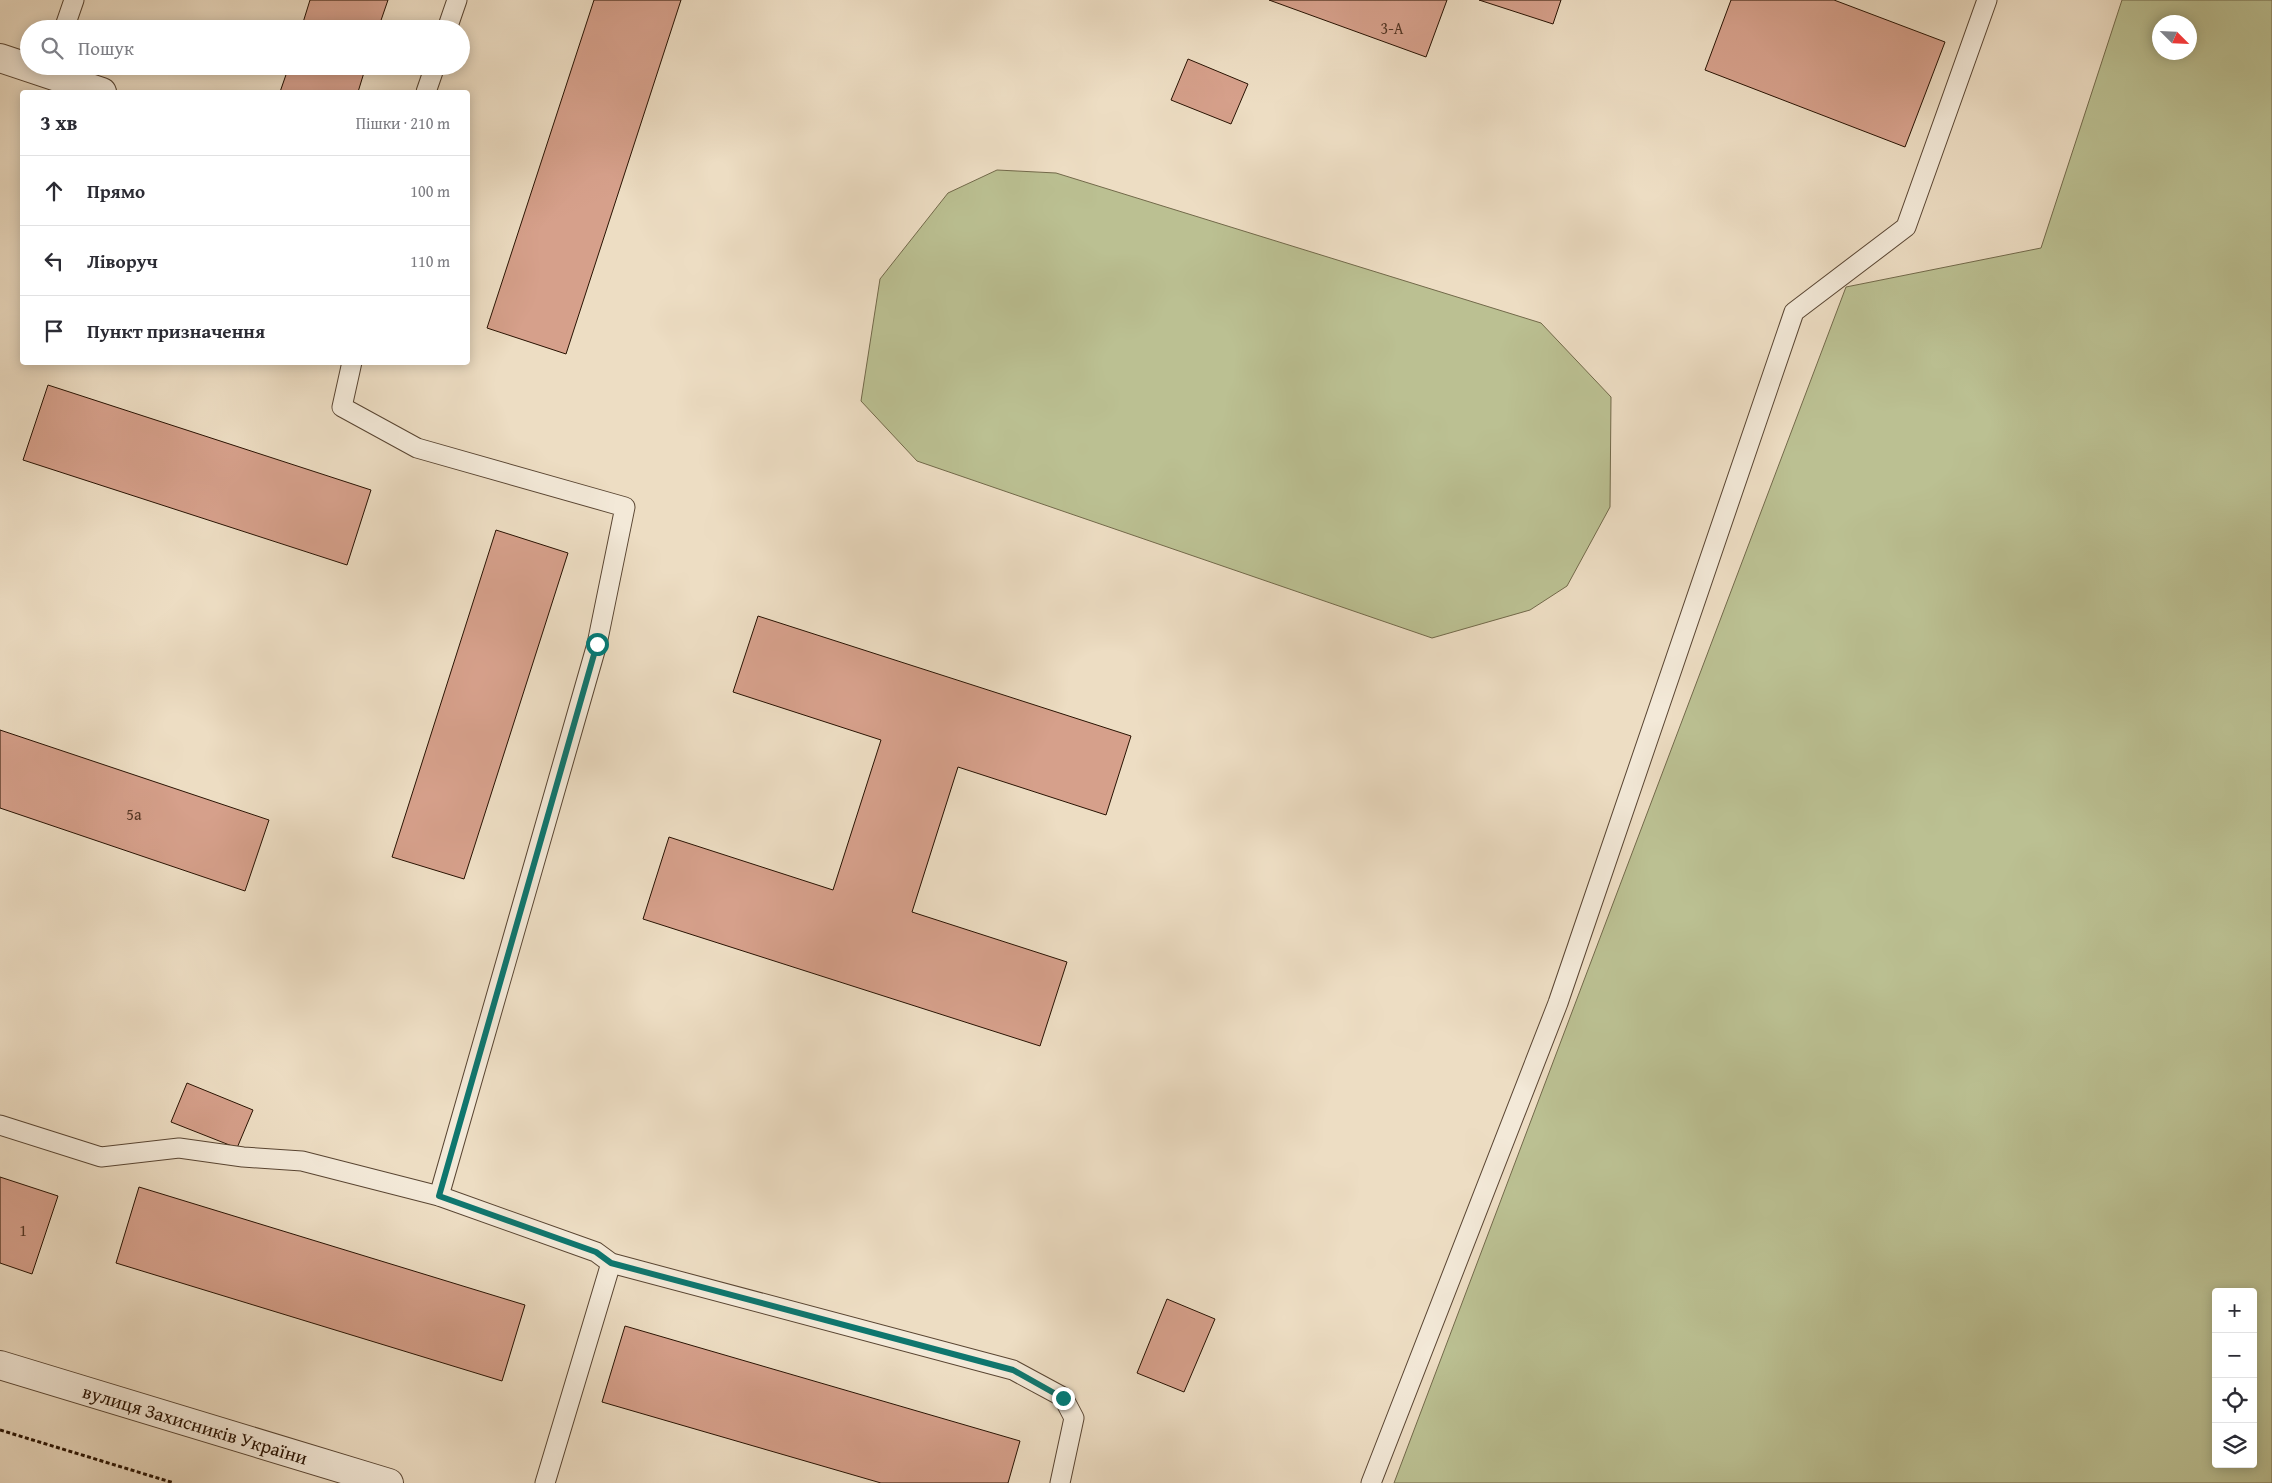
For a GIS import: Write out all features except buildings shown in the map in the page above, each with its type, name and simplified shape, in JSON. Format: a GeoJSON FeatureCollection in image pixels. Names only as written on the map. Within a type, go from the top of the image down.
{"type":"FeatureCollection","features":[{"type":"Feature","properties":{"kind":"street"},"geometry":{"type":"LineString","coordinates":[[0,58],[20,63]]}},
{"type":"Feature","properties":{"kind":"street"},"geometry":{"type":"LineString","coordinates":[[63,75],[97,90]]}},
{"type":"Feature","properties":{"kind":"street","name":"вулиця Захисників України"},"geometry":{"type":"LineString","coordinates":[[0,1365],[389,1483]]}},
{"type":"Feature","properties":{"kind":"lane"},"geometry":{"type":"LineString","coordinates":[[67,20],[74,0]]}},
{"type":"Feature","properties":{"kind":"lane"},"geometry":{"type":"LineString","coordinates":[[450,20],[457,0]]}},
{"type":"Feature","properties":{"kind":"lane"},"geometry":{"type":"LineString","coordinates":[[1371,1483],[1558,1003],[1794,312],[1906,227],[1987,0]]}},
{"type":"Feature","properties":{"kind":"lane"},"geometry":{"type":"LineString","coordinates":[[427,90],[432,75]]}},
{"type":"Feature","properties":{"kind":"lane"},"geometry":{"type":"LineString","coordinates":[[351,365],[342,407],[417,448],[625,506],[597,644],[439,1196]]}},
{"type":"Feature","properties":{"kind":"lane"},"geometry":{"type":"LineString","coordinates":[[0,1125],[100,1157],[179,1148],[243,1157],[302,1161],[439,1196],[596,1252],[611,1263],[1013,1370],[1063,1398],[1074,1418],[1060,1483]]}},
{"type":"Feature","properties":{"kind":"lane"},"geometry":{"type":"LineString","coordinates":[[545,1483],[611,1263]]}},
{"type":"Feature","properties":{"kind":"path"},"geometry":{"type":"LineString","coordinates":[[0,1430],[174,1483]]}},
{"type":"Feature","properties":{"kind":"green space"},"geometry":{"type":"Polygon","coordinates":[[[2122,0],[2272,0],[2272,1483],[1394,1483],[1846,287],[2041,248],[2122,0]]]}},
{"type":"Feature","properties":{"kind":"green space"},"geometry":{"type":"Polygon","coordinates":[[[997,170],[1056,173],[1541,323],[1611,397],[1610,507],[1567,586],[1530,610],[1432,638],[917,461],[861,401],[880,279],[948,193],[997,170]]]}},
{"type":"Feature","properties":{"kind":"route"},"geometry":{"type":"LineString","coordinates":[[597,644],[439,1196],[596,1252],[611,1263],[1013,1370],[1063,1398]]}}]}
